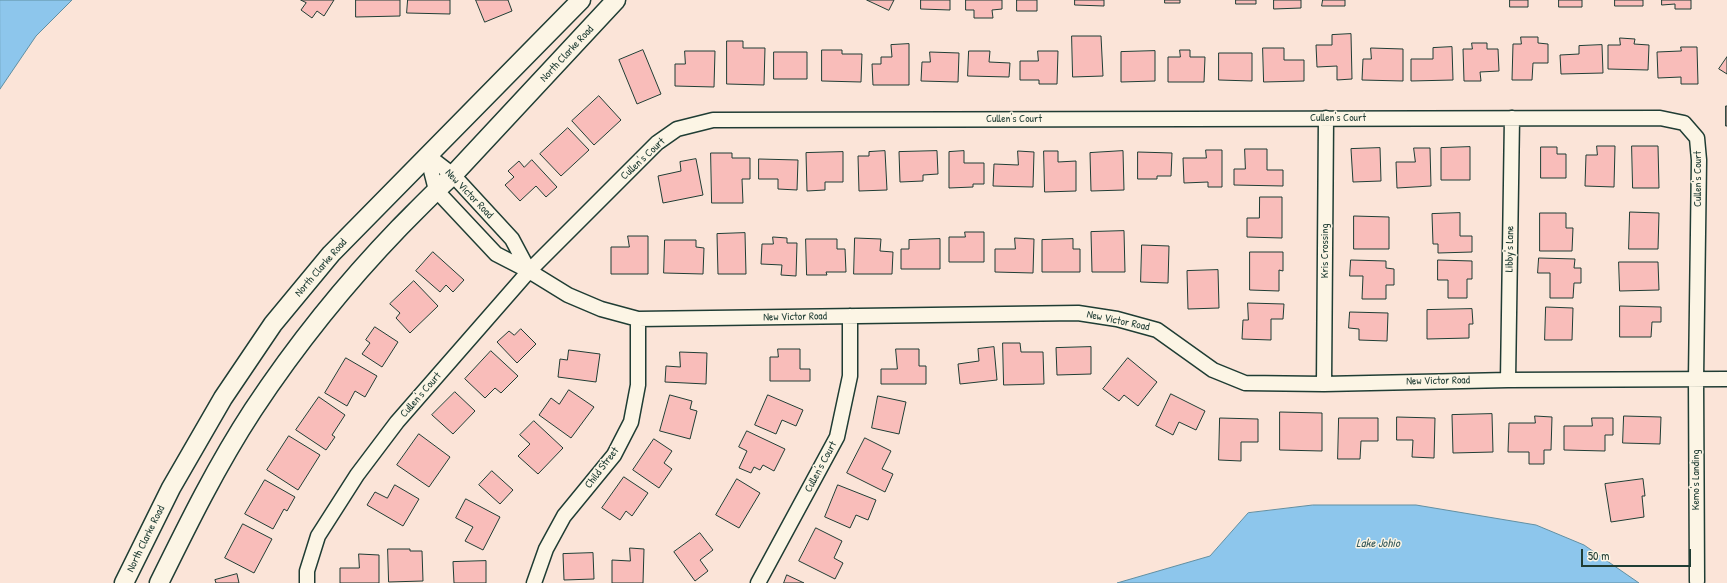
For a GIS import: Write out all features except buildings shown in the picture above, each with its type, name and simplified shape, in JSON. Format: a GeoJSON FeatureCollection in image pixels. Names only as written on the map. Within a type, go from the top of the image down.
{"type":"FeatureCollection","features":[{"type":"Feature","properties":{"kind":"street","name":"North Clarke Road"},"geometry":{"type":"LineString","coordinates":[[124,583],[171,488],[223,398],[273,324],[330,254],[580,0]]}},
{"type":"Feature","properties":{"kind":"street","name":"North Clarke Road"},"geometry":{"type":"LineString","coordinates":[[159,583],[203,496],[218,470],[253,411],[299,344],[366,263],[436,190],[453,175],[616,0]]}},
{"type":"Feature","properties":{"kind":"street","name":"Kris Crossing"},"geometry":{"type":"LineString","coordinates":[[1324,384],[1326,118]]}},
{"type":"Feature","properties":{"kind":"street","name":"Libby's Lane"},"geometry":{"type":"LineString","coordinates":[[1508,380],[1512,118]]}},
{"type":"Feature","properties":{"kind":"street","name":"Cullen's Court"},"geometry":{"type":"LineString","coordinates":[[306,583],[306,571],[318,536],[357,475],[397,422],[529,271],[657,143],[677,129],[713,120],[1660,118],[1684,123],[1697,138],[1699,160],[1696,379]]}},
{"type":"Feature","properties":{"kind":"street","name":"New Victor Road"},"geometry":{"type":"LineString","coordinates":[[427,154],[453,175],[512,239],[529,271]]}},
{"type":"Feature","properties":{"kind":"street","name":"New Victor Road"},"geometry":{"type":"LineString","coordinates":[[427,154],[436,190],[496,254],[529,271],[568,295],[594,306],[638,319],[1086,314],[1117,319],[1157,330],[1213,370],[1245,383],[1324,384],[1508,380],[1727,379]]}},
{"type":"Feature","properties":{"kind":"street","name":"Cullen's Court"},"geometry":{"type":"LineString","coordinates":[[758,583],[837,437],[850,376],[850,316]]}},
{"type":"Feature","properties":{"kind":"street","name":"Child Street"},"geometry":{"type":"LineString","coordinates":[[534,583],[546,549],[564,516],[614,455],[631,422],[638,385],[638,319]]}},
{"type":"Feature","properties":{"kind":"street","name":"Kemo's Landing"},"geometry":{"type":"LineString","coordinates":[[1696,379],[1697,581]]}},
{"type":"Feature","properties":{"kind":"water"},"geometry":{"type":"Polygon","coordinates":[[[0,0],[72,0],[36,36],[0,89],[0,0]]]}},
{"type":"Feature","properties":{"kind":"water","name":"Lake Johio"},"geometry":{"type":"Polygon","coordinates":[[[1313,505],[1416,505],[1536,525],[1584,545],[1639,583],[1117,583],[1210,556],[1248,513],[1313,505]]]}}]}
